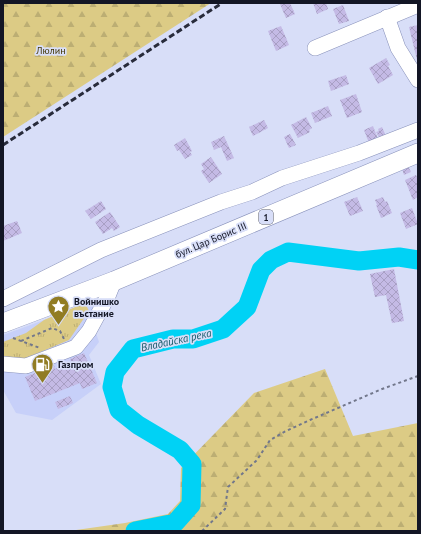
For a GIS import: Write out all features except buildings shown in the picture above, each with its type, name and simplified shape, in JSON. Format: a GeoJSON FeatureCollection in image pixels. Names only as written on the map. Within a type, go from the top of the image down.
{"type":"FeatureCollection","features":[{"type":"Feature","properties":{"kind":"main road","name":"бул. Цар Борис III"},"geometry":{"type":"LineString","coordinates":[[8,331],[114,280],[418,153]]}},
{"type":"Feature","properties":{"kind":"street"},"geometry":{"type":"LineString","coordinates":[[315,48],[418,5]]}},
{"type":"Feature","properties":{"kind":"street"},"geometry":{"type":"LineString","coordinates":[[387,17],[398,48],[418,80]]}},
{"type":"Feature","properties":{"kind":"street"},"geometry":{"type":"LineString","coordinates":[[3,299],[101,250],[221,202],[252,192],[282,178],[359,153],[418,130]]}},
{"type":"Feature","properties":{"kind":"street"},"geometry":{"type":"LineString","coordinates":[[3,364],[26,366],[76,347],[88,331],[108,296],[114,280]]}},
{"type":"Feature","properties":{"kind":"path"},"geometry":{"type":"LineString","coordinates":[[20,341],[52,328],[60,331],[65,342]]}},
{"type":"Feature","properties":{"kind":"path"},"geometry":{"type":"LineString","coordinates":[[8,331],[20,341],[47,350]]}},
{"type":"Feature","properties":{"kind":"path"},"geometry":{"type":"LineString","coordinates":[[202,531],[225,509],[228,487],[257,460],[270,440],[310,420],[382,389],[418,376]]}},
{"type":"Feature","properties":{"kind":"shaded area"},"geometry":{"type":"Polygon","coordinates":[[[119,290],[96,333],[99,342],[89,355],[101,384],[52,420],[16,413],[3,390],[3,335],[119,290]]]}},
{"type":"Feature","properties":{"kind":"green space","name":"Люлин"},"geometry":{"type":"Polygon","coordinates":[[[3,3],[211,3],[3,137],[3,3]]]}},
{"type":"Feature","properties":{"kind":"green space"},"geometry":{"type":"Polygon","coordinates":[[[85,303],[89,311],[69,340],[24,359],[3,357],[3,342],[26,333],[44,320],[85,303]]]}},
{"type":"Feature","properties":{"kind":"green space"},"geometry":{"type":"Polygon","coordinates":[[[325,369],[353,436],[418,423],[418,531],[69,531],[125,523],[168,514],[180,501],[181,468],[254,393],[325,369]]]}},
{"type":"Feature","properties":{"kind":"waterway","name":"Владайска река"},"geometry":{"type":"LineString","coordinates":[[135,531],[175,523],[191,505],[192,464],[180,450],[138,425],[119,410],[112,387],[115,372],[133,349],[173,339],[193,339],[223,329],[247,307],[261,270],[271,260],[288,252],[359,261],[399,257],[418,260]]}},
{"type":"Feature","properties":{"kind":"railway"},"geometry":{"type":"LineString","coordinates":[[3,145],[222,3]]}},
{"type":"Feature","properties":{"kind":"place","name":"Войнишко въстание"},"geometry":{"type":"Point","coordinates":[59,326]}},
{"type":"Feature","properties":{"kind":"place","name":"Газпром"},"geometry":{"type":"Point","coordinates":[43,384]}}]}
